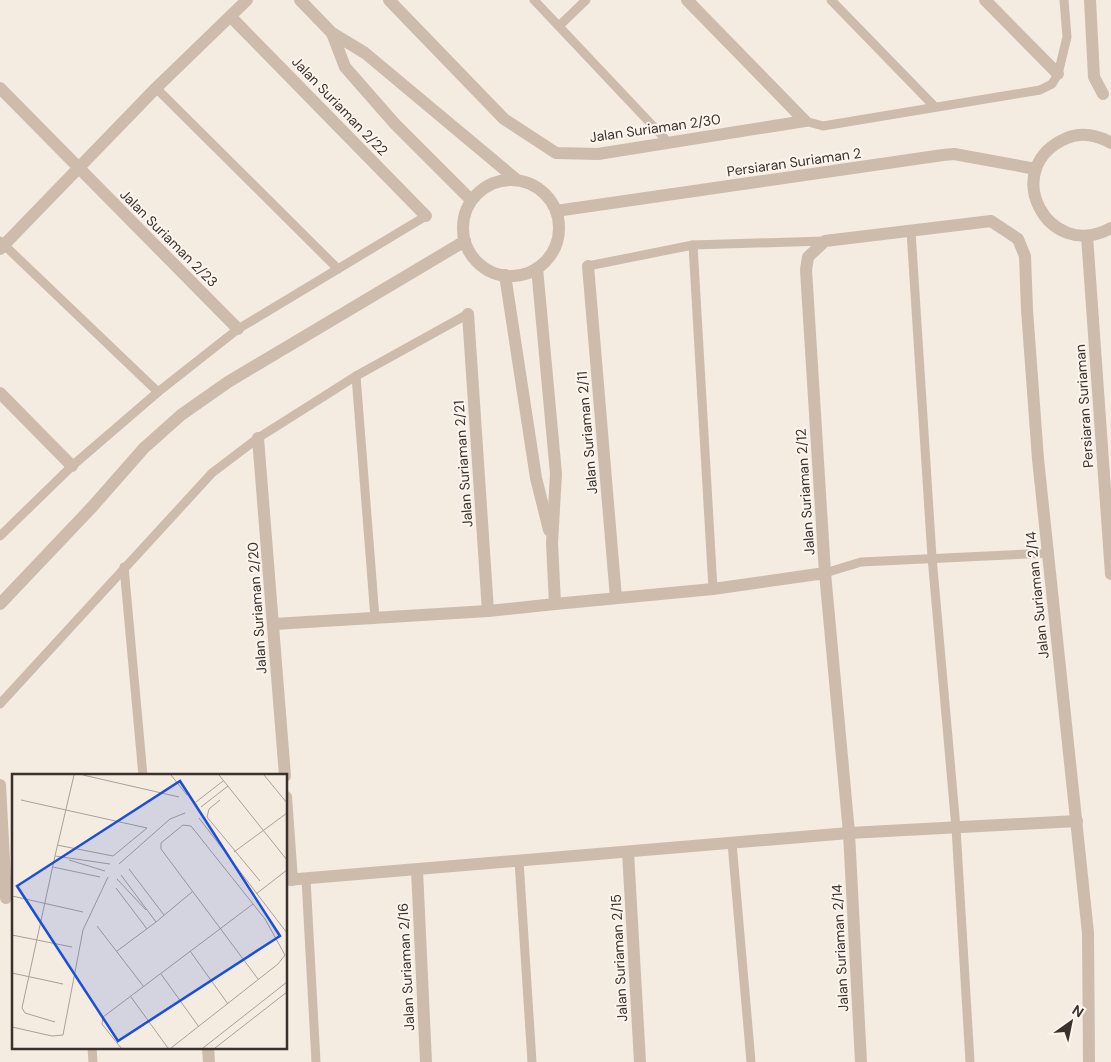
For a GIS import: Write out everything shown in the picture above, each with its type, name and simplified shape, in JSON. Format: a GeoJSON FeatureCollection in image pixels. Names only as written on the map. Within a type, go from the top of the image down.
{"type":"FeatureCollection","features":[{"type":"Feature","properties":{"kind":"street"},"geometry":{"type":"LineString","coordinates":[[1,245],[156,88],[232,17],[247,0]]}},
{"type":"Feature","properties":{"kind":"street"},"geometry":{"type":"LineString","coordinates":[[300,0],[332,33],[365,53],[517,180],[541,190],[556,211],[559,224],[558,237],[547,260],[537,268],[521,275],[505,275],[492,272],[480,264],[471,254],[462,228],[464,213],[471,200],[480,191],[491,184],[503,180],[517,180]]}},
{"type":"Feature","properties":{"kind":"street","name":"Jalan Suriaman 2/30"},"geometry":{"type":"LineString","coordinates":[[389,0],[504,119],[556,153],[598,154],[805,121]]}},
{"type":"Feature","properties":{"kind":"street"},"geometry":{"type":"LineString","coordinates":[[687,0],[805,121]]}},
{"type":"Feature","properties":{"kind":"street"},"geometry":{"type":"LineString","coordinates":[[985,0],[1058,74]]}},
{"type":"Feature","properties":{"kind":"street"},"geometry":{"type":"LineString","coordinates":[[1090,0],[1094,77],[1107,95]]}},
{"type":"Feature","properties":{"kind":"street","name":"Jalan Suriaman 2/22"},"geometry":{"type":"LineString","coordinates":[[232,17],[426,216]]}},
{"type":"Feature","properties":{"kind":"street"},"geometry":{"type":"LineString","coordinates":[[332,33],[345,67],[395,124],[471,200]]}},
{"type":"Feature","properties":{"kind":"street","name":"Jalan Suriaman 2/23"},"geometry":{"type":"LineString","coordinates":[[0,88],[238,329]]}},
{"type":"Feature","properties":{"kind":"street"},"geometry":{"type":"LineString","coordinates":[[1111,143],[1088,135],[1071,136],[1056,142],[1043,154],[1036,168],[1033,185],[1036,202],[1043,216],[1056,227],[1070,234],[1087,236],[1101,233],[1111,228]]}},
{"type":"Feature","properties":{"kind":"street","name":"Persiaran Suriaman 2"},"geometry":{"type":"LineString","coordinates":[[556,211],[954,154],[1036,168]]}},
{"type":"Feature","properties":{"kind":"street","name":"Jalan Suriaman 2/14"},"geometry":{"type":"LineString","coordinates":[[911,231],[991,221],[1018,239],[1026,256],[1038,459],[1078,822],[1088,933],[1089,1062]]}},
{"type":"Feature","properties":{"kind":"street"},"geometry":{"type":"LineString","coordinates":[[825,241],[911,231]]}},
{"type":"Feature","properties":{"kind":"street","name":"Persiaran Suriaman"},"geometry":{"type":"LineString","coordinates":[[1087,236],[1111,574]]}},
{"type":"Feature","properties":{"kind":"street"},"geometry":{"type":"LineString","coordinates":[[0,604],[93,506],[144,448],[181,415],[228,382],[465,241]]}},
{"type":"Feature","properties":{"kind":"street","name":"Jalan Suriaman 2/12"},"geometry":{"type":"LineString","coordinates":[[825,241],[808,257],[806,270],[825,573],[849,833]]}},
{"type":"Feature","properties":{"kind":"street","name":"Jalan Suriaman 2/11"},"geometry":{"type":"LineString","coordinates":[[588,266],[616,598]]}},
{"type":"Feature","properties":{"kind":"street"},"geometry":{"type":"LineString","coordinates":[[537,268],[556,474],[552,543],[556,604]]}},
{"type":"Feature","properties":{"kind":"street"},"geometry":{"type":"LineString","coordinates":[[505,275],[536,478],[552,543]]}},
{"type":"Feature","properties":{"kind":"street","name":"Jalan Suriaman 2/21"},"geometry":{"type":"LineString","coordinates":[[468,314],[488,610]]}},
{"type":"Feature","properties":{"kind":"street"},"geometry":{"type":"LineString","coordinates":[[0,393],[72,466]]}},
{"type":"Feature","properties":{"kind":"street","name":"Jalan Suriaman 2/20"},"geometry":{"type":"LineString","coordinates":[[258,438],[285,774]]}},
{"type":"Feature","properties":{"kind":"street"},"geometry":{"type":"LineString","coordinates":[[274,624],[556,604],[712,589],[825,573]]}},
{"type":"Feature","properties":{"kind":"street"},"geometry":{"type":"LineString","coordinates":[[0,785],[6,899]]}},
{"type":"Feature","properties":{"kind":"street"},"geometry":{"type":"LineString","coordinates":[[288,852],[289,880],[849,833],[1078,822]]}},
{"type":"Feature","properties":{"kind":"street","name":"Jalan Suriaman 2/14"},"geometry":{"type":"LineString","coordinates":[[849,833],[861,1062]]}},
{"type":"Feature","properties":{"kind":"street","name":"Jalan Suriaman 2/15"},"geometry":{"type":"LineString","coordinates":[[628,852],[640,1062]]}},
{"type":"Feature","properties":{"kind":"street","name":"Jalan Suriaman 2/16"},"geometry":{"type":"LineString","coordinates":[[416,870],[426,1062]]}},
{"type":"Feature","properties":{"kind":"lane"},"geometry":{"type":"LineString","coordinates":[[534,0],[669,143]]}},
{"type":"Feature","properties":{"kind":"lane"},"geometry":{"type":"LineString","coordinates":[[559,26],[586,0]]}},
{"type":"Feature","properties":{"kind":"lane"},"geometry":{"type":"LineString","coordinates":[[831,0],[934,106]]}},
{"type":"Feature","properties":{"kind":"lane"},"geometry":{"type":"LineString","coordinates":[[805,121],[823,126],[934,106],[1040,90],[1052,84],[1058,74],[1067,37],[1064,0]]}},
{"type":"Feature","properties":{"kind":"lane"},"geometry":{"type":"LineString","coordinates":[[156,88],[338,269]]}},
{"type":"Feature","properties":{"kind":"lane"},"geometry":{"type":"LineString","coordinates":[[0,536],[72,466],[158,392],[238,329],[426,216]]}},
{"type":"Feature","properties":{"kind":"lane"},"geometry":{"type":"LineString","coordinates":[[911,231],[932,557],[956,828],[970,1062]]}},
{"type":"Feature","properties":{"kind":"lane"},"geometry":{"type":"LineString","coordinates":[[588,266],[693,245],[825,241]]}},
{"type":"Feature","properties":{"kind":"lane"},"geometry":{"type":"LineString","coordinates":[[1,245],[158,392]]}},
{"type":"Feature","properties":{"kind":"lane"},"geometry":{"type":"LineString","coordinates":[[693,245],[712,589]]}},
{"type":"Feature","properties":{"kind":"lane"},"geometry":{"type":"LineString","coordinates":[[0,704],[212,473],[258,438],[356,376],[468,314]]}},
{"type":"Feature","properties":{"kind":"lane"},"geometry":{"type":"LineString","coordinates":[[356,376],[376,618]]}},
{"type":"Feature","properties":{"kind":"lane"},"geometry":{"type":"LineString","coordinates":[[825,573],[861,562],[932,557],[1048,553]]}},
{"type":"Feature","properties":{"kind":"lane"},"geometry":{"type":"LineString","coordinates":[[124,567],[143,774]]}},
{"type":"Feature","properties":{"kind":"lane"},"geometry":{"type":"LineString","coordinates":[[732,843],[751,1062]]}},
{"type":"Feature","properties":{"kind":"lane"},"geometry":{"type":"LineString","coordinates":[[519,861],[532,1062]]}},
{"type":"Feature","properties":{"kind":"lane"},"geometry":{"type":"LineString","coordinates":[[306,879],[316,1062]]}}]}
